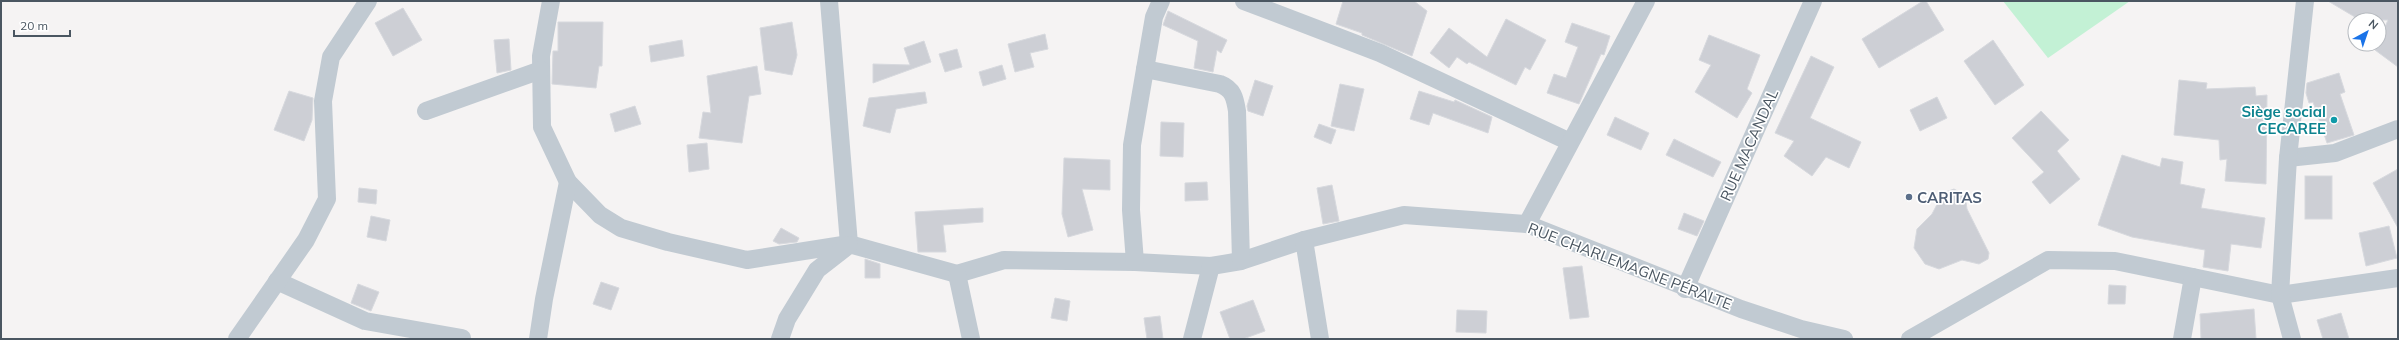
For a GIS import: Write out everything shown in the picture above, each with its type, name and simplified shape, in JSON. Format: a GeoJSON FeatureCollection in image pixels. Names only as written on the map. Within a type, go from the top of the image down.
{"type":"FeatureCollection","features":[{"type":"Feature","properties":{"kind":"street"},"geometry":{"type":"LineString","coordinates":[[236,339],[306,240],[327,199],[322,101],[331,57],[368,1]]}},
{"type":"Feature","properties":{"kind":"street"},"geometry":{"type":"LineString","coordinates":[[551,1],[541,56],[542,127],[568,182],[600,215],[621,228],[747,260],[849,244],[957,274],[971,339]]}},
{"type":"Feature","properties":{"kind":"street"},"geometry":{"type":"LineString","coordinates":[[829,1],[849,244]]}},
{"type":"Feature","properties":{"kind":"street"},"geometry":{"type":"LineString","coordinates":[[1135,262],[1131,210],[1132,145],[1154,17],[1161,1]]}},
{"type":"Feature","properties":{"kind":"street"},"geometry":{"type":"LineString","coordinates":[[1244,1],[1380,53],[1570,142]]}},
{"type":"Feature","properties":{"kind":"street"},"geometry":{"type":"LineString","coordinates":[[1527,224],[1646,1]]}},
{"type":"Feature","properties":{"kind":"street","name":"RUE MACANDAL"},"geometry":{"type":"LineString","coordinates":[[1685,288],[1813,1]]}},
{"type":"Feature","properties":{"kind":"street"},"geometry":{"type":"LineString","coordinates":[[2292,339],[2280,295],[2288,158],[2305,1]]}},
{"type":"Feature","properties":{"kind":"street"},"geometry":{"type":"LineString","coordinates":[[1145,69],[1220,84],[1227,87],[1233,94],[1237,111],[1241,261]]}},
{"type":"Feature","properties":{"kind":"street"},"geometry":{"type":"LineString","coordinates":[[426,111],[541,70]]}},
{"type":"Feature","properties":{"kind":"street"},"geometry":{"type":"LineString","coordinates":[[2288,158],[2335,153],[2398,129]]}},
{"type":"Feature","properties":{"kind":"street"},"geometry":{"type":"LineString","coordinates":[[538,339],[544,299],[568,182]]}},
{"type":"Feature","properties":{"kind":"street","name":"RUE CHARLEMAGNE PÉRALTE"},"geometry":{"type":"LineString","coordinates":[[957,274],[1004,260],[1135,262],[1211,266],[1241,261],[1304,240],[1404,215],[1527,224],[1685,288],[1786,324],[1844,339]]}},
{"type":"Feature","properties":{"kind":"street"},"geometry":{"type":"LineString","coordinates":[[1304,240],[1320,339]]}},
{"type":"Feature","properties":{"kind":"street"},"geometry":{"type":"LineString","coordinates":[[780,339],[786,319],[817,270],[849,244]]}},
{"type":"Feature","properties":{"kind":"street"},"geometry":{"type":"LineString","coordinates":[[1910,339],[2048,260],[2115,261],[2280,295],[2398,278]]}},
{"type":"Feature","properties":{"kind":"street"},"geometry":{"type":"LineString","coordinates":[[1192,339],[1211,266]]}},
{"type":"Feature","properties":{"kind":"street"},"geometry":{"type":"LineString","coordinates":[[2182,339],[2193,277]]}},
{"type":"Feature","properties":{"kind":"street"},"geometry":{"type":"LineString","coordinates":[[277,281],[365,321],[462,338]]}},
{"type":"Feature","properties":{"kind":"green space"},"geometry":{"type":"Polygon","coordinates":[[[2003,1],[2130,1],[2048,58],[2003,1]]]}},
{"type":"Feature","properties":{"kind":"building"},"geometry":{"type":"Polygon","coordinates":[[[1343,1],[1414,1],[1427,11],[1412,56],[1362,35],[1362,33],[1336,24],[1343,1]]]}},
{"type":"Feature","properties":{"kind":"building"},"geometry":{"type":"Polygon","coordinates":[[[1923,1],[1926,1],[1944,30],[1879,68],[1862,39],[1923,1]]]}},
{"type":"Feature","properties":{"kind":"building"},"geometry":{"type":"Polygon","coordinates":[[[2328,1],[2398,1],[2398,67],[2378,52],[2387,52],[2387,12],[2347,12],[2328,1]]]}},
{"type":"Feature","properties":{"kind":"building"},"geometry":{"type":"Polygon","coordinates":[[[403,8],[422,40],[393,56],[375,23],[403,8]]]}},
{"type":"Feature","properties":{"kind":"building"},"geometry":{"type":"Polygon","coordinates":[[[1168,11],[1227,40],[1221,53],[1217,50],[1213,72],[1194,68],[1198,41],[1163,25],[1168,11]]]}},
{"type":"Feature","properties":{"kind":"building"},"geometry":{"type":"Polygon","coordinates":[[[1506,19],[1546,40],[1530,70],[1525,67],[1516,85],[1469,62],[1467,64],[1457,57],[1449,68],[1430,53],[1449,28],[1487,57],[1506,19]]]}},
{"type":"Feature","properties":{"kind":"building"},"geometry":{"type":"Polygon","coordinates":[[[558,22],[603,22],[602,66],[599,66],[596,88],[552,84],[553,51],[558,51],[558,22]]]}},
{"type":"Feature","properties":{"kind":"building"},"geometry":{"type":"Polygon","coordinates":[[[792,22],[797,55],[792,75],[765,70],[760,28],[792,22]]]}},
{"type":"Feature","properties":{"kind":"building"},"geometry":{"type":"Polygon","coordinates":[[[1572,23],[1610,36],[1604,55],[1601,54],[1579,104],[1547,93],[1554,74],[1566,78],[1578,47],[1565,42],[1572,23]]]}},
{"type":"Feature","properties":{"kind":"building"},"geometry":{"type":"Polygon","coordinates":[[[1045,34],[1048,49],[1030,53],[1034,67],[1015,72],[1008,44],[1045,34]]]}},
{"type":"Feature","properties":{"kind":"building"},"geometry":{"type":"Polygon","coordinates":[[[1709,35],[1760,55],[1747,89],[1752,93],[1737,118],[1695,92],[1711,65],[1699,60],[1709,35]]]}},
{"type":"Feature","properties":{"kind":"building"},"geometry":{"type":"Polygon","coordinates":[[[509,39],[511,70],[497,73],[494,40],[509,39]]]}},
{"type":"Feature","properties":{"kind":"building"},"geometry":{"type":"Polygon","coordinates":[[[682,40],[684,56],[651,62],[649,46],[682,40]]]}},
{"type":"Feature","properties":{"kind":"building"},"geometry":{"type":"Polygon","coordinates":[[[1993,40],[2024,85],[1995,105],[1964,61],[1993,40]]]}},
{"type":"Feature","properties":{"kind":"building"},"geometry":{"type":"Polygon","coordinates":[[[924,41],[931,62],[873,83],[873,64],[910,65],[904,48],[924,41]]]}},
{"type":"Feature","properties":{"kind":"building"},"geometry":{"type":"Polygon","coordinates":[[[957,49],[962,67],[945,72],[939,54],[957,49]]]}},
{"type":"Feature","properties":{"kind":"building"},"geometry":{"type":"Polygon","coordinates":[[[1811,56],[1834,67],[1810,118],[1861,142],[1849,168],[1826,157],[1812,176],[1784,156],[1794,141],[1775,133],[1811,56]]]}},
{"type":"Feature","properties":{"kind":"building"},"geometry":{"type":"Polygon","coordinates":[[[1002,65],[1006,79],[983,86],[979,72],[1002,65]]]}},
{"type":"Feature","properties":{"kind":"building"},"geometry":{"type":"Polygon","coordinates":[[[757,66],[761,94],[749,96],[742,143],[699,138],[703,112],[711,113],[707,76],[757,66]]]}},
{"type":"Feature","properties":{"kind":"building"},"geometry":{"type":"Polygon","coordinates":[[[2339,73],[2345,92],[2340,94],[2354,135],[2327,143],[2313,102],[2309,103],[2306,93],[2307,83],[2339,73]]]}},
{"type":"Feature","properties":{"kind":"building"},"geometry":{"type":"Polygon","coordinates":[[[1255,80],[1273,86],[1263,116],[1248,111],[1247,106],[1255,80]]]}},
{"type":"Feature","properties":{"kind":"building"},"geometry":{"type":"Polygon","coordinates":[[[2179,80],[2207,83],[2206,89],[2255,87],[2256,96],[2267,95],[2266,184],[2225,181],[2227,159],[2220,160],[2219,140],[2174,135],[2179,80]]]}},
{"type":"Feature","properties":{"kind":"building"},"geometry":{"type":"Polygon","coordinates":[[[1340,84],[1364,89],[1354,131],[1331,126],[1340,84]]]}},
{"type":"Feature","properties":{"kind":"building"},"geometry":{"type":"Polygon","coordinates":[[[289,91],[313,98],[312,120],[304,141],[274,130],[289,91]]]}},
{"type":"Feature","properties":{"kind":"building"},"geometry":{"type":"Polygon","coordinates":[[[1419,91],[1454,102],[1455,100],[1492,117],[1488,133],[1433,113],[1429,125],[1410,119],[1419,91]]]}},
{"type":"Feature","properties":{"kind":"building"},"geometry":{"type":"Polygon","coordinates":[[[925,92],[927,103],[896,109],[890,133],[863,126],[869,98],[925,92]]]}},
{"type":"Feature","properties":{"kind":"building"},"geometry":{"type":"Polygon","coordinates":[[[1937,97],[1947,118],[1920,131],[1910,110],[1937,97]]]}},
{"type":"Feature","properties":{"kind":"building"},"geometry":{"type":"Polygon","coordinates":[[[635,106],[641,124],[615,132],[610,114],[635,106]]]}},
{"type":"Feature","properties":{"kind":"building"},"geometry":{"type":"Polygon","coordinates":[[[2041,111],[2069,140],[2057,151],[2080,179],[2050,204],[2032,182],[2044,172],[2012,138],[2041,111]]]}},
{"type":"Feature","properties":{"kind":"building"},"geometry":{"type":"Polygon","coordinates":[[[1615,117],[1649,133],[1641,150],[1607,135],[1615,117]]]}},
{"type":"Feature","properties":{"kind":"building"},"geometry":{"type":"Polygon","coordinates":[[[1161,122],[1184,123],[1183,157],[1160,156],[1161,122]]]}},
{"type":"Feature","properties":{"kind":"building"},"geometry":{"type":"Polygon","coordinates":[[[1319,124],[1336,130],[1331,144],[1314,137],[1319,124]]]}},
{"type":"Feature","properties":{"kind":"building"},"geometry":{"type":"Polygon","coordinates":[[[1674,139],[1721,162],[1713,177],[1666,155],[1674,139]]]}},
{"type":"Feature","properties":{"kind":"building"},"geometry":{"type":"Polygon","coordinates":[[[707,143],[709,169],[689,172],[687,145],[707,143]]]}},
{"type":"Feature","properties":{"kind":"building"},"geometry":{"type":"Polygon","coordinates":[[[2122,155],[2160,167],[2162,158],[2183,162],[2180,184],[2205,189],[2201,208],[2265,218],[2261,248],[2231,244],[2228,271],[2203,267],[2205,250],[2132,237],[2098,225],[2122,155]]]}},
{"type":"Feature","properties":{"kind":"building"},"geometry":{"type":"Polygon","coordinates":[[[1064,158],[1110,160],[1110,190],[1082,189],[1093,230],[1068,237],[1062,214],[1064,158]]]}},
{"type":"Feature","properties":{"kind":"building"},"geometry":{"type":"Polygon","coordinates":[[[2398,169],[2398,228],[2373,183],[2398,169]]]}},
{"type":"Feature","properties":{"kind":"building"},"geometry":{"type":"Polygon","coordinates":[[[2305,176],[2332,176],[2332,219],[2305,219],[2305,176]]]}},
{"type":"Feature","properties":{"kind":"building"},"geometry":{"type":"Polygon","coordinates":[[[1207,182],[1208,200],[1185,201],[1185,183],[1207,182]]]}},
{"type":"Feature","properties":{"kind":"building"},"geometry":{"type":"Polygon","coordinates":[[[1332,185],[1339,221],[1323,224],[1317,188],[1332,185]]]}},
{"type":"Feature","properties":{"kind":"building"},"geometry":{"type":"Polygon","coordinates":[[[359,188],[377,190],[376,204],[358,202],[359,188]]]}},
{"type":"Feature","properties":{"kind":"building"},"geometry":{"type":"Polygon","coordinates":[[[1954,189],[1965,195],[1967,209],[1989,253],[1988,259],[1979,264],[1962,260],[1939,269],[1925,264],[1914,248],[1917,229],[1932,214],[1943,193],[1954,189]]]}},
{"type":"Feature","properties":{"kind":"building"},"geometry":{"type":"Polygon","coordinates":[[[983,208],[983,222],[943,225],[946,252],[918,252],[915,212],[983,208]]]}},
{"type":"Feature","properties":{"kind":"building"},"geometry":{"type":"Polygon","coordinates":[[[1684,213],[1704,221],[1697,236],[1678,229],[1684,213]]]}},
{"type":"Feature","properties":{"kind":"building"},"geometry":{"type":"Polygon","coordinates":[[[371,216],[390,220],[386,241],[367,237],[371,216]]]}},
{"type":"Feature","properties":{"kind":"building"},"geometry":{"type":"Polygon","coordinates":[[[2389,226],[2397,258],[2366,266],[2359,233],[2389,226]]]}},
{"type":"Feature","properties":{"kind":"building"},"geometry":{"type":"Polygon","coordinates":[[[781,228],[799,238],[797,242],[779,244],[773,241],[781,228]]]}},
{"type":"Feature","properties":{"kind":"building"},"geometry":{"type":"Polygon","coordinates":[[[865,259],[880,264],[880,278],[865,278],[865,259]]]}},
{"type":"Feature","properties":{"kind":"building"},"geometry":{"type":"Polygon","coordinates":[[[1582,266],[1589,317],[1570,319],[1563,268],[1582,266]]]}},
{"type":"Feature","properties":{"kind":"building"},"geometry":{"type":"Polygon","coordinates":[[[601,282],[619,288],[611,310],[593,304],[601,282]]]}},
{"type":"Feature","properties":{"kind":"building"},"geometry":{"type":"Polygon","coordinates":[[[358,284],[379,292],[371,311],[351,303],[358,284]]]}},
{"type":"Feature","properties":{"kind":"building"},"geometry":{"type":"Polygon","coordinates":[[[2109,285],[2126,286],[2125,304],[2108,304],[2109,285]]]}},
{"type":"Feature","properties":{"kind":"building"},"geometry":{"type":"Polygon","coordinates":[[[1055,298],[1070,301],[1067,321],[1051,318],[1055,298]]]}},
{"type":"Feature","properties":{"kind":"building"},"geometry":{"type":"Polygon","coordinates":[[[1253,300],[1265,331],[1243,339],[1230,339],[1220,312],[1253,300]]]}},
{"type":"Feature","properties":{"kind":"building"},"geometry":{"type":"Polygon","coordinates":[[[2254,309],[2256,339],[2201,339],[2200,314],[2254,309]]]}},
{"type":"Feature","properties":{"kind":"building"},"geometry":{"type":"Polygon","coordinates":[[[1457,310],[1487,311],[1486,333],[1456,332],[1457,310]]]}},
{"type":"Feature","properties":{"kind":"building"},"geometry":{"type":"Polygon","coordinates":[[[2341,313],[2349,339],[2323,339],[2317,320],[2341,313]]]}},
{"type":"Feature","properties":{"kind":"building"},"geometry":{"type":"Polygon","coordinates":[[[1160,316],[1163,339],[1147,339],[1144,318],[1160,316]]]}},
{"type":"Feature","properties":{"kind":"place","name":"Siège social CECAREE"},"geometry":{"type":"Point","coordinates":[2334,120]}},
{"type":"Feature","properties":{"kind":"place","name":"CARITAS"},"geometry":{"type":"Point","coordinates":[1909,197]}}]}
